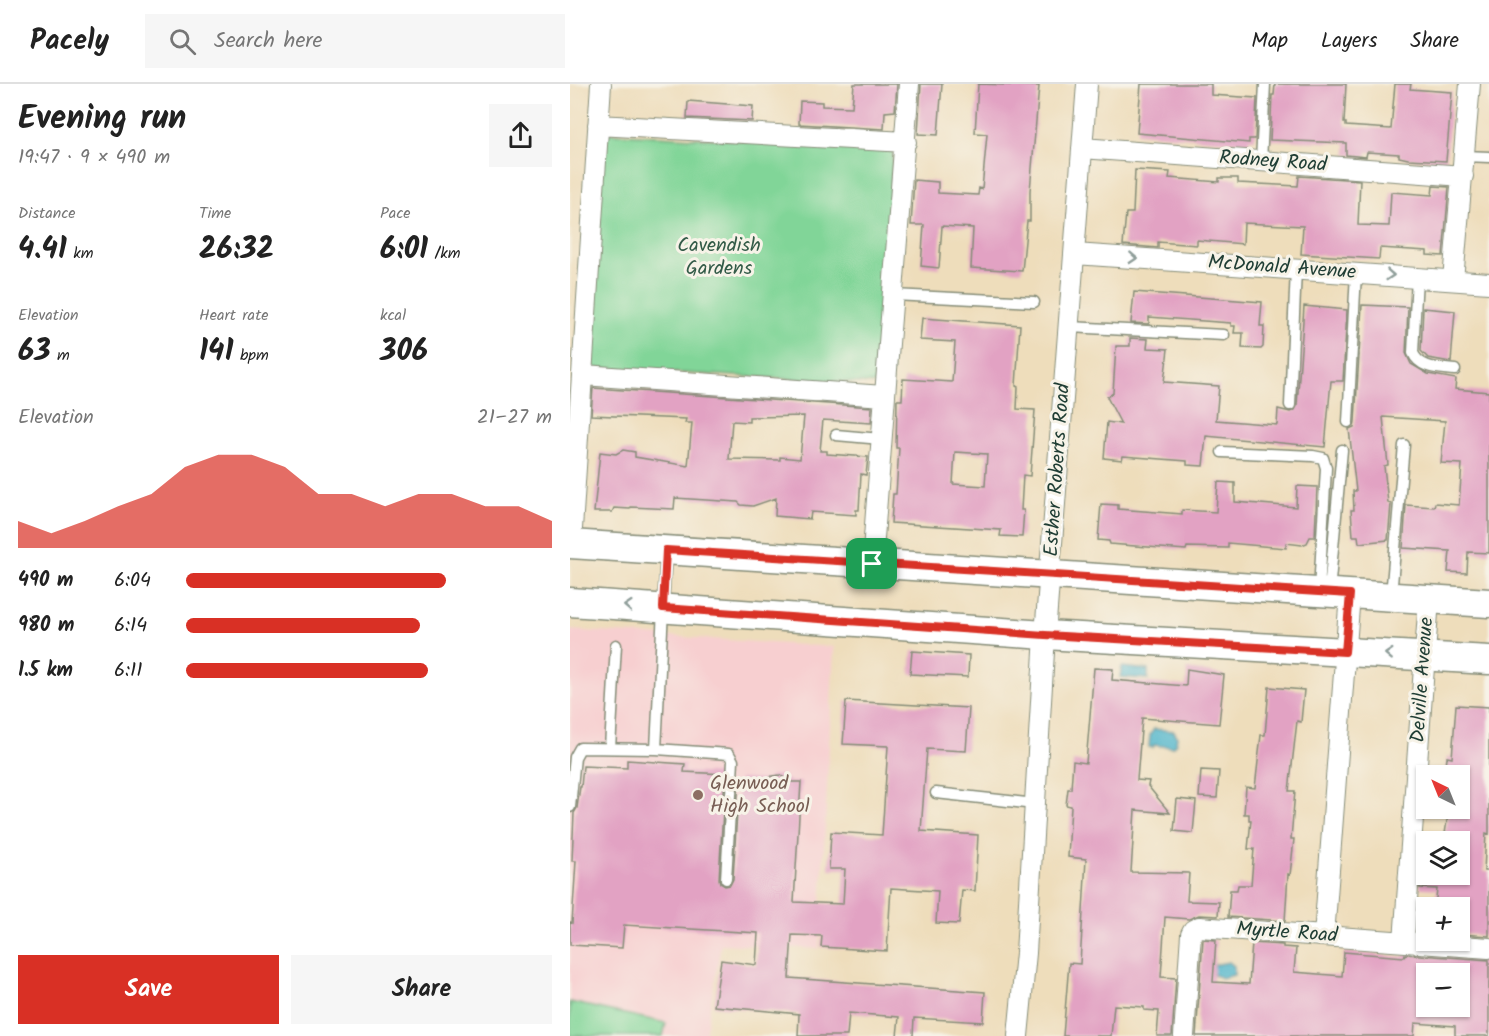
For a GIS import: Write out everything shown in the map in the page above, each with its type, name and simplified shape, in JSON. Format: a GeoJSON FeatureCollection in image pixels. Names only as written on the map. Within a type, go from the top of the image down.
{"type":"FeatureCollection","features":[{"type":"Feature","properties":{"kind":"street"},"geometry":{"type":"LineString","coordinates":[[601,84],[583,375],[574,455],[570,544],[1489,603]]}},
{"type":"Feature","properties":{"kind":"street"},"geometry":{"type":"LineString","coordinates":[[872,564],[909,84]]}},
{"type":"Feature","properties":{"kind":"street","name":"Esther Roberts Road"},"geometry":{"type":"LineString","coordinates":[[1018,1036],[1026,953],[1045,635],[1087,84]]}},
{"type":"Feature","properties":{"kind":"street"},"geometry":{"type":"LineString","coordinates":[[1453,280],[1470,84]]}},
{"type":"Feature","properties":{"kind":"street"},"geometry":{"type":"LineString","coordinates":[[598,125],[906,142]]}},
{"type":"Feature","properties":{"kind":"street","name":"Rodney Road"},"geometry":{"type":"LineString","coordinates":[[1082,148],[1463,176]]}},
{"type":"Feature","properties":{"kind":"street","name":"McDonald Avenue"},"geometry":{"type":"LineString","coordinates":[[1075,254],[1489,282]]}},
{"type":"Feature","properties":{"kind":"street"},"geometry":{"type":"LineString","coordinates":[[583,375],[885,396]]}},
{"type":"Feature","properties":{"kind":"street"},"geometry":{"type":"LineString","coordinates":[[1324,936],[1345,652],[1333,592]]}},
{"type":"Feature","properties":{"kind":"street","name":"Delville Avenue"},"geometry":{"type":"LineString","coordinates":[[1404,941],[1429,599]]}},
{"type":"Feature","properties":{"kind":"street"},"geometry":{"type":"LineString","coordinates":[[570,602],[1045,635],[1489,660]]}},
{"type":"Feature","properties":{"kind":"street","name":"Myrtle Road"},"geometry":{"type":"LineString","coordinates":[[1184,1036],[1193,930],[1198,927],[1489,948]]}},
{"type":"Feature","properties":{"kind":"lane"},"geometry":{"type":"LineString","coordinates":[[1261,161],[1265,84]]}},
{"type":"Feature","properties":{"kind":"lane"},"geometry":{"type":"LineString","coordinates":[[1464,156],[1489,157]]}},
{"type":"Feature","properties":{"kind":"lane"},"geometry":{"type":"LineString","coordinates":[[1290,405],[1296,269]]}},
{"type":"Feature","properties":{"kind":"lane"},"geometry":{"type":"LineString","coordinates":[[1348,422],[1356,273]]}},
{"type":"Feature","properties":{"kind":"lane"},"geometry":{"type":"LineString","coordinates":[[1417,277],[1413,353],[1417,362],[1424,366],[1455,370]]}},
{"type":"Feature","properties":{"kind":"lane"},"geometry":{"type":"LineString","coordinates":[[893,295],[1034,303]]}},
{"type":"Feature","properties":{"kind":"lane"},"geometry":{"type":"LineString","coordinates":[[1069,327],[1224,335]]}},
{"type":"Feature","properties":{"kind":"lane"},"geometry":{"type":"LineString","coordinates":[[836,435],[881,439]]}},
{"type":"Feature","properties":{"kind":"lane"},"geometry":{"type":"LineString","coordinates":[[1391,596],[1404,445]]}},
{"type":"Feature","properties":{"kind":"lane"},"geometry":{"type":"LineString","coordinates":[[1333,592],[1342,450]]}},
{"type":"Feature","properties":{"kind":"lane"},"geometry":{"type":"LineString","coordinates":[[1222,452],[1323,458],[1326,468],[1333,592]]}},
{"type":"Feature","properties":{"kind":"lane"},"geometry":{"type":"LineString","coordinates":[[656,749],[666,550]]}},
{"type":"Feature","properties":{"kind":"lane"},"geometry":{"type":"LineString","coordinates":[[610,747],[616,645]]}},
{"type":"Feature","properties":{"kind":"lane"},"geometry":{"type":"LineString","coordinates":[[570,807],[575,757],[580,748],[656,749],[722,753],[732,757],[726,879]]}},
{"type":"Feature","properties":{"kind":"lane"},"geometry":{"type":"LineString","coordinates":[[936,793],[1035,804]]}},
{"type":"Feature","properties":{"kind":"shaded area","name":"Glenwood High School"},"geometry":{"type":"Polygon","coordinates":[[[570,630],[834,647],[819,949],[721,944],[705,1036],[570,1036],[570,630]]]}},
{"type":"Feature","properties":{"kind":"green space","name":"Cavendish Gardens"},"geometry":{"type":"Polygon","coordinates":[[[604,133],[893,149],[879,384],[590,368],[604,133]]]}},
{"type":"Feature","properties":{"kind":"green space"},"geometry":{"type":"Polygon","coordinates":[[[570,1002],[666,1023],[663,1036],[570,1036],[570,1002]]]}},
{"type":"Feature","properties":{"kind":"water"},"geometry":{"type":"Polygon","coordinates":[[[1122,667],[1148,670],[1148,679],[1120,677],[1122,667]]]}},
{"type":"Feature","properties":{"kind":"water"},"geometry":{"type":"Polygon","coordinates":[[[1154,729],[1174,731],[1177,736],[1176,743],[1172,747],[1154,745],[1153,748],[1149,747],[1150,735],[1154,729]]]}},
{"type":"Feature","properties":{"kind":"water"},"geometry":{"type":"Polygon","coordinates":[[[1229,962],[1234,966],[1234,975],[1222,978],[1212,974],[1213,965],[1229,962]]]}},
{"type":"Feature","properties":{"kind":"building"},"geometry":{"type":"Polygon","coordinates":[[[854,84],[897,84],[895,111],[885,112],[884,129],[799,124],[800,101],[822,102],[822,106],[852,107],[854,84]]]}},
{"type":"Feature","properties":{"kind":"building"},"geometry":{"type":"Polygon","coordinates":[[[921,84],[942,84],[938,135],[918,134],[921,84]]]}},
{"type":"Feature","properties":{"kind":"building"},"geometry":{"type":"Polygon","coordinates":[[[978,84],[1039,86],[1030,191],[1030,221],[1027,221],[1022,271],[971,268],[973,228],[942,226],[939,268],[921,266],[924,225],[911,225],[914,180],[938,182],[938,193],[978,195],[979,188],[982,189],[987,134],[975,133],[978,84]]]}},
{"type":"Feature","properties":{"kind":"building"},"geometry":{"type":"Polygon","coordinates":[[[1141,84],[1211,84],[1211,95],[1257,98],[1255,139],[1249,139],[1249,143],[1137,133],[1141,84]]]}},
{"type":"Feature","properties":{"kind":"building"},"geometry":{"type":"Polygon","coordinates":[[[1275,84],[1346,84],[1344,123],[1346,126],[1391,129],[1395,84],[1411,84],[1410,89],[1452,92],[1446,161],[1408,159],[1399,157],[1399,154],[1367,152],[1366,157],[1346,155],[1346,143],[1270,140],[1272,95],[1274,95],[1275,84]]]}},
{"type":"Feature","properties":{"kind":"building"},"geometry":{"type":"Polygon","coordinates":[[[688,101],[753,106],[752,121],[687,118],[688,101]]]}},
{"type":"Feature","properties":{"kind":"building"},"geometry":{"type":"Polygon","coordinates":[[[1135,170],[1170,172],[1169,178],[1219,182],[1219,178],[1238,178],[1238,183],[1298,186],[1299,176],[1360,180],[1358,225],[1389,226],[1391,192],[1432,195],[1433,186],[1449,187],[1443,256],[1427,255],[1427,251],[1380,248],[1379,259],[1301,254],[1303,226],[1244,223],[1243,244],[1197,240],[1197,245],[1158,242],[1158,248],[1123,245],[1126,213],[1133,213],[1135,170]]]}},
{"type":"Feature","properties":{"kind":"building"},"geometry":{"type":"Polygon","coordinates":[[[1134,292],[1262,302],[1260,326],[1264,326],[1263,347],[1261,349],[1242,348],[1243,333],[1234,333],[1235,326],[1231,326],[1231,323],[1149,317],[1149,324],[1131,323],[1134,292]]]}},
{"type":"Feature","properties":{"kind":"building"},"geometry":{"type":"Polygon","coordinates":[[[1362,305],[1408,307],[1406,353],[1411,364],[1428,374],[1456,379],[1455,389],[1489,392],[1489,553],[1468,552],[1467,573],[1448,572],[1450,551],[1403,548],[1406,505],[1434,507],[1435,503],[1459,505],[1462,464],[1441,463],[1445,421],[1383,417],[1388,465],[1384,466],[1388,503],[1391,504],[1388,540],[1359,543],[1358,536],[1353,536],[1351,510],[1354,510],[1353,491],[1356,491],[1349,429],[1354,427],[1355,422],[1362,305]]]}},
{"type":"Feature","properties":{"kind":"building"},"geometry":{"type":"Polygon","coordinates":[[[1304,306],[1347,310],[1343,381],[1331,381],[1325,447],[1206,436],[1203,466],[1187,465],[1187,461],[1123,456],[1122,460],[1104,458],[1107,422],[1121,424],[1107,397],[1113,393],[1116,346],[1130,346],[1130,338],[1148,339],[1147,348],[1168,349],[1164,382],[1219,386],[1216,420],[1277,425],[1278,409],[1290,412],[1297,406],[1304,306]]]}},
{"type":"Feature","properties":{"kind":"building"},"geometry":{"type":"Polygon","coordinates":[[[1423,308],[1455,311],[1451,362],[1428,358],[1421,351],[1423,308]]]}},
{"type":"Feature","properties":{"kind":"building"},"geometry":{"type":"Polygon","coordinates":[[[922,318],[1020,325],[1016,386],[1018,387],[1017,409],[1035,410],[1030,476],[1023,475],[1022,537],[1000,536],[1001,530],[891,523],[893,494],[896,494],[899,448],[896,448],[897,400],[902,400],[903,379],[952,382],[955,342],[920,340],[922,318]],[[955,452],[953,484],[985,486],[987,454],[955,452]]]}},
{"type":"Feature","properties":{"kind":"building"},"geometry":{"type":"Polygon","coordinates":[[[593,388],[872,407],[871,423],[823,420],[820,451],[827,451],[827,454],[868,457],[866,475],[861,474],[859,510],[856,510],[856,515],[811,512],[810,519],[775,516],[776,498],[753,506],[741,505],[738,502],[675,498],[674,509],[631,507],[630,509],[614,508],[612,512],[594,512],[600,452],[616,454],[623,450],[635,452],[635,457],[688,466],[692,423],[685,423],[686,419],[591,415],[593,388]],[[804,416],[749,417],[749,422],[732,421],[729,459],[780,460],[780,457],[800,459],[804,416]]]}},
{"type":"Feature","properties":{"kind":"building"},"geometry":{"type":"Polygon","coordinates":[[[1218,482],[1235,483],[1235,502],[1296,507],[1297,486],[1317,487],[1315,537],[1310,537],[1307,543],[1302,545],[1286,543],[1286,548],[1228,543],[1228,548],[1187,547],[1186,550],[1110,544],[1109,541],[1098,540],[1101,504],[1118,505],[1118,509],[1182,514],[1182,510],[1216,512],[1218,482]]]}},
{"type":"Feature","properties":{"kind":"building"},"geometry":{"type":"Polygon","coordinates":[[[912,651],[969,655],[968,677],[910,674],[912,651]]]}},
{"type":"Feature","properties":{"kind":"building"},"geometry":{"type":"Polygon","coordinates":[[[1094,668],[1113,669],[1112,680],[1186,686],[1187,669],[1224,675],[1219,724],[1142,718],[1137,780],[1149,781],[1148,786],[1170,813],[1135,810],[1131,872],[1189,873],[1187,901],[1219,902],[1218,916],[1199,915],[1189,919],[1165,917],[1161,977],[1176,978],[1172,1036],[1157,1036],[1159,1011],[1144,1010],[1144,1007],[1114,1005],[1111,1036],[1063,1036],[1069,963],[1080,964],[1086,859],[1068,857],[1071,806],[1066,805],[1068,789],[1071,789],[1073,761],[1086,763],[1094,668]]]}},
{"type":"Feature","properties":{"kind":"building"},"geometry":{"type":"Polygon","coordinates":[[[1269,687],[1304,690],[1301,722],[1297,721],[1289,791],[1295,791],[1291,839],[1294,839],[1290,875],[1288,874],[1285,921],[1228,917],[1230,890],[1237,890],[1238,885],[1251,885],[1254,849],[1248,849],[1251,820],[1249,820],[1249,814],[1244,814],[1246,787],[1255,788],[1261,735],[1265,735],[1269,687]]]}},
{"type":"Feature","properties":{"kind":"building"},"geometry":{"type":"Polygon","coordinates":[[[846,701],[969,708],[966,751],[927,749],[921,831],[978,835],[975,891],[962,890],[959,924],[936,923],[938,891],[891,888],[887,951],[821,947],[822,936],[792,935],[789,978],[985,992],[983,1022],[914,1018],[913,1036],[897,1036],[899,1017],[849,1013],[847,1036],[798,1036],[799,1014],[714,1006],[721,960],[756,965],[758,933],[624,925],[622,948],[570,945],[576,861],[572,861],[574,813],[577,808],[583,766],[627,768],[627,760],[685,764],[684,772],[725,774],[719,879],[720,883],[725,886],[730,885],[733,879],[739,779],[766,780],[780,775],[790,782],[801,782],[794,902],[843,904],[845,869],[829,869],[831,832],[882,835],[888,746],[843,744],[846,701]]]}},
{"type":"Feature","properties":{"kind":"building"},"geometry":{"type":"Polygon","coordinates":[[[1456,705],[1489,707],[1489,834],[1486,833],[1484,871],[1489,871],[1489,936],[1470,935],[1470,897],[1436,897],[1437,889],[1420,888],[1420,885],[1470,885],[1470,831],[1445,831],[1447,819],[1470,819],[1470,765],[1446,765],[1447,757],[1452,758],[1456,705]]]}},
{"type":"Feature","properties":{"kind":"building"},"geometry":{"type":"Polygon","coordinates":[[[1201,770],[1219,771],[1217,798],[1199,797],[1201,770]]]}},
{"type":"Feature","properties":{"kind":"building"},"geometry":{"type":"Polygon","coordinates":[[[1177,799],[1196,801],[1193,833],[1174,831],[1177,799]]]}},
{"type":"Feature","properties":{"kind":"building"},"geometry":{"type":"Polygon","coordinates":[[[1203,939],[1216,940],[1213,982],[1249,984],[1252,943],[1296,948],[1294,972],[1342,976],[1344,952],[1489,960],[1489,1036],[1455,1036],[1455,1026],[1415,1023],[1414,1036],[1196,1036],[1203,939]]]}},
{"type":"Feature","properties":{"kind":"place","name":"Glenwood High School"},"geometry":{"type":"Point","coordinates":[698,795]}},
{"type":"Feature","properties":{"kind":"route"},"geometry":{"type":"LineString","coordinates":[[666,550],[872,564],[1350,594],[1345,652],[1045,635],[663,608],[666,550]]}}]}
